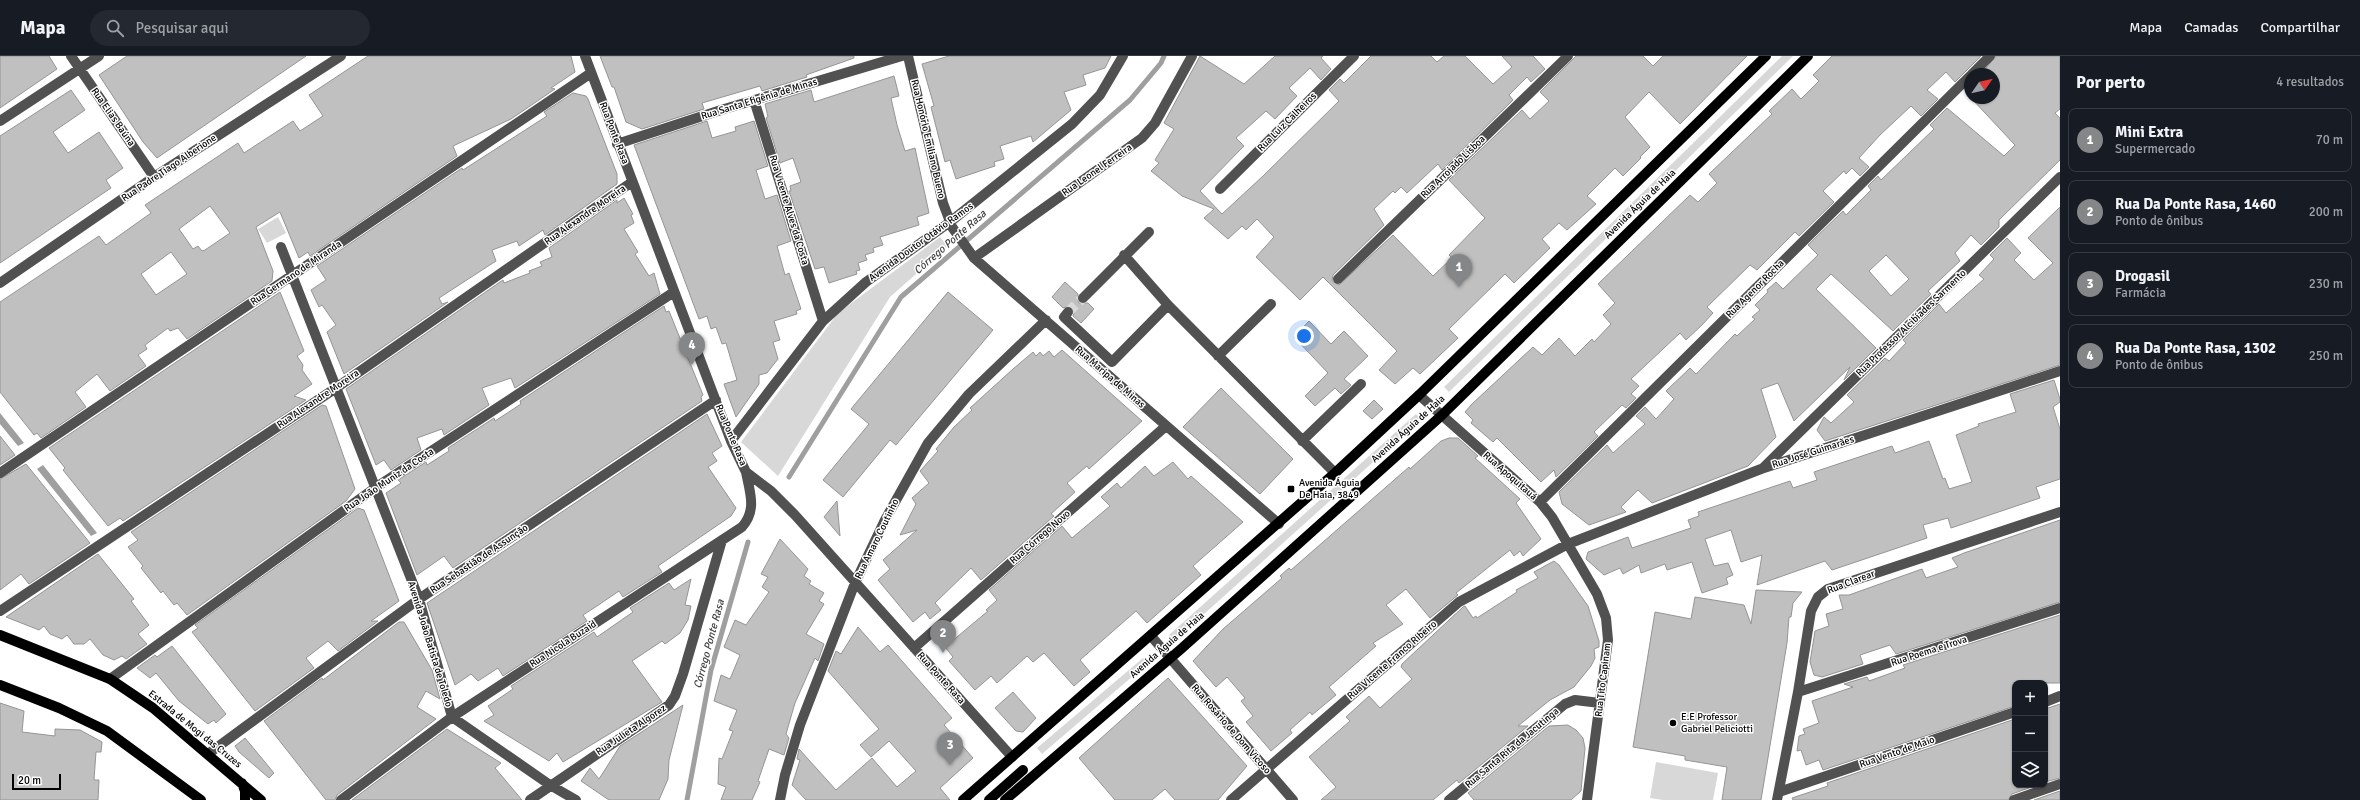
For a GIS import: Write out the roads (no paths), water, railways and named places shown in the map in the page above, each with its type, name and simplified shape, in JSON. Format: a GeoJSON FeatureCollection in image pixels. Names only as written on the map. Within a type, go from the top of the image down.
{"type":"FeatureCollection","features":[{"type":"Feature","properties":{"kind":"main road","name":"Avenida Águia de Haia"},"geometry":{"type":"LineString","coordinates":[[963,800],[1336,473],[1419,395],[1766,56]]}},
{"type":"Feature","properties":{"kind":"main road","name":"Avenida Águia de Haia"},"geometry":{"type":"LineString","coordinates":[[1005,800],[1171,658],[1441,416],[1808,56]]}},
{"type":"Feature","properties":{"kind":"main road","name":"Estrada de Mogi das Cruzes"},"geometry":{"type":"LineString","coordinates":[[0,635],[110,679],[153,708],[242,782],[261,800]]}},
{"type":"Feature","properties":{"kind":"main road"},"geometry":{"type":"LineString","coordinates":[[0,685],[59,708],[107,731],[201,800]]}},
{"type":"Feature","properties":{"kind":"main road"},"geometry":{"type":"LineString","coordinates":[[1012,757],[1030,778]]}},
{"type":"Feature","properties":{"kind":"main road"},"geometry":{"type":"LineString","coordinates":[[989,800],[1023,770]]}},
{"type":"Feature","properties":{"kind":"main road"},"geometry":{"type":"LineString","coordinates":[[242,782],[246,790],[245,800]]}},
{"type":"Feature","properties":{"kind":"street","name":"Rua Elias Baúna"},"geometry":{"type":"LineString","coordinates":[[71,56],[154,177]]}},
{"type":"Feature","properties":{"kind":"street"},"geometry":{"type":"LineString","coordinates":[[0,121],[99,56]]}},
{"type":"Feature","properties":{"kind":"street","name":"Rua Padre Tiago Alberione"},"geometry":{"type":"LineString","coordinates":[[0,283],[154,177],[341,56]]}},
{"type":"Feature","properties":{"kind":"street","name":"Rua Ponte Rasa"},"geometry":{"type":"LineString","coordinates":[[585,56],[617,144],[731,441],[746,472],[771,491],[795,515],[1012,757]]}},
{"type":"Feature","properties":{"kind":"street","name":"Rua Santa Efigênia de Minas"},"geometry":{"type":"LineString","coordinates":[[617,144],[754,100],[902,56]]}},
{"type":"Feature","properties":{"kind":"street","name":"Rua Honório Emiliano Bueno"},"geometry":{"type":"LineString","coordinates":[[908,56],[951,225]]}},
{"type":"Feature","properties":{"kind":"street","name":"Avenida Doutor Otávio Ramos"},"geometry":{"type":"LineString","coordinates":[[731,441],[823,320],[866,282],[951,225],[1072,124],[1100,95],[1123,56]]}},
{"type":"Feature","properties":{"kind":"street","name":"Rua Leonel Ferreira"},"geometry":{"type":"LineString","coordinates":[[973,256],[1142,138],[1155,123],[1192,56]]}},
{"type":"Feature","properties":{"kind":"street","name":"Rua Luiz Calheiros"},"geometry":{"type":"LineString","coordinates":[[1220,189],[1354,56]]}},
{"type":"Feature","properties":{"kind":"street","name":"Rua Arrojado Lisboa"},"geometry":{"type":"LineString","coordinates":[[1338,279],[1568,56]]}},
{"type":"Feature","properties":{"kind":"street","name":"Rua Agenor Rocha"},"geometry":{"type":"LineString","coordinates":[[1978,68],[1990,56]]}},
{"type":"Feature","properties":{"kind":"street","name":"Rua Germano de Miranda"},"geometry":{"type":"LineString","coordinates":[[0,474],[591,73]]}},
{"type":"Feature","properties":{"kind":"street","name":"Rua Agenor Rocha"},"geometry":{"type":"LineString","coordinates":[[1540,502],[1964,82]]}},
{"type":"Feature","properties":{"kind":"street","name":"Rua Vicente Alves da Costa"},"geometry":{"type":"LineString","coordinates":[[754,100],[823,320]]}},
{"type":"Feature","properties":{"kind":"street","name":"Rua Professor Alcibíades Sarmento"},"geometry":{"type":"LineString","coordinates":[[1761,469],[2060,176]]}},
{"type":"Feature","properties":{"kind":"street","name":"Rua Alexandre Moreira"},"geometry":{"type":"LineString","coordinates":[[0,610],[336,388],[632,182]]}},
{"type":"Feature","properties":{"kind":"street","name":"Rua Maripa de Minas"},"geometry":{"type":"LineString","coordinates":[[951,225],[973,256],[1279,524]]}},
{"type":"Feature","properties":{"kind":"street"},"geometry":{"type":"LineString","coordinates":[[1083,298],[1124,255],[1149,232]]}},
{"type":"Feature","properties":{"kind":"street","name":"Avenida João Batista de Toledo"},"geometry":{"type":"LineString","coordinates":[[281,247],[291,276],[419,599],[452,717],[550,785],[576,800]]}},
{"type":"Feature","properties":{"kind":"street"},"geometry":{"type":"LineString","coordinates":[[1124,255],[1168,306],[1302,441],[1336,473]]}},
{"type":"Feature","properties":{"kind":"street","name":"Rua João Muniz da Costa"},"geometry":{"type":"LineString","coordinates":[[110,679],[375,488],[674,292]]}},
{"type":"Feature","properties":{"kind":"street"},"geometry":{"type":"LineString","coordinates":[[1218,356],[1271,304]]}},
{"type":"Feature","properties":{"kind":"street"},"geometry":{"type":"LineString","coordinates":[[1068,312],[1064,316],[1112,362],[1168,306]]}},
{"type":"Feature","properties":{"kind":"street","name":"Rua Amaro Coutinho"},"geometry":{"type":"LineString","coordinates":[[780,800],[784,775],[800,725],[855,583],[885,520],[928,443],[969,394],[1046,320]]}},
{"type":"Feature","properties":{"kind":"street","name":"Rua José Guimarães"},"geometry":{"type":"LineString","coordinates":[[1568,544],[1761,469],[2060,371]]}},
{"type":"Feature","properties":{"kind":"street"},"geometry":{"type":"LineString","coordinates":[[1302,441],[1361,384]]}},
{"type":"Feature","properties":{"kind":"street","name":"Rua Apoquitauá"},"geometry":{"type":"LineString","coordinates":[[1419,395],[1540,502],[1568,544]]}},
{"type":"Feature","properties":{"kind":"street","name":"Rua Sebastião de Assunção"},"geometry":{"type":"LineString","coordinates":[[208,754],[419,599],[716,400]]}},
{"type":"Feature","properties":{"kind":"street","name":"Rua Córrego Novo"},"geometry":{"type":"LineString","coordinates":[[914,648],[1166,426]]}},
{"type":"Feature","properties":{"kind":"street","name":"Rua Nicola Buzaid"},"geometry":{"type":"LineString","coordinates":[[341,800],[452,717],[742,527],[750,518],[752,505],[746,472]]}},
{"type":"Feature","properties":{"kind":"street","name":"Rua Clarear"},"geometry":{"type":"LineString","coordinates":[[1778,796],[1798,692],[1811,610],[1818,597],[1828,589],[2060,512]]}},
{"type":"Feature","properties":{"kind":"street","name":"Rua Julieta Algorez"},"geometry":{"type":"LineString","coordinates":[[530,800],[550,785],[660,713],[669,705],[675,696],[683,674],[709,578],[722,540]]}},
{"type":"Feature","properties":{"kind":"street","name":"Rua Tito Capinam"},"geometry":{"type":"LineString","coordinates":[[1568,544],[1596,594],[1606,618],[1608,640],[1586,800]]}},
{"type":"Feature","properties":{"kind":"street","name":"Rua Vicente Franco Ribeiro"},"geometry":{"type":"LineString","coordinates":[[1231,800],[1459,602],[1568,544]]}},
{"type":"Feature","properties":{"kind":"street","name":"Rua Poema e Trova"},"geometry":{"type":"LineString","coordinates":[[1798,692],[2060,608]]}},
{"type":"Feature","properties":{"kind":"street","name":"Rua Rosário de Dom Vicoso"},"geometry":{"type":"LineString","coordinates":[[1151,636],[1293,800]]}},
{"type":"Feature","properties":{"kind":"street"},"geometry":{"type":"LineString","coordinates":[[2048,701],[2060,696]]}},
{"type":"Feature","properties":{"kind":"street","name":"Rua Santa Rita da Jacutinga"},"geometry":{"type":"LineString","coordinates":[[1449,800],[1565,704],[1576,700],[1600,703]]}},
{"type":"Feature","properties":{"kind":"street","name":"Rua Vento de Maio"},"geometry":{"type":"LineString","coordinates":[[1778,796],[2012,713]]}},
{"type":"Feature","properties":{"kind":"street"},"geometry":{"type":"LineString","coordinates":[[2014,800],[2060,784]]}},
{"type":"Feature","properties":{"kind":"waterway","name":"Córrego Ponte Rasa"},"geometry":{"type":"LineString","coordinates":[[789,477],[901,297],[1130,100],[1161,63],[1164,56]]}},
{"type":"Feature","properties":{"kind":"waterway","name":"Córrego Ponte Rasa"},"geometry":{"type":"LineString","coordinates":[[687,800],[711,670],[748,542]]}},
{"type":"Feature","properties":{"kind":"tunnel"},"geometry":{"type":"LineString","coordinates":[[1068,312],[1083,298]]}},
{"type":"Feature","properties":{"kind":"place","name":"Mini Extra"},"geometry":{"type":"Point","coordinates":[1459,287]}},
{"type":"Feature","properties":{"kind":"place","name":"Rua Da Ponte Rasa, 1302"},"geometry":{"type":"Point","coordinates":[692,365]}},
{"type":"Feature","properties":{"kind":"place","name":"Avenida Águia De Haia, 3849"},"geometry":{"type":"Point","coordinates":[1291,489]}},
{"type":"Feature","properties":{"kind":"place","name":"Rua Da Ponte Rasa, 1460"},"geometry":{"type":"Point","coordinates":[943,653]}},
{"type":"Feature","properties":{"kind":"place","name":"E.E Professor Gabriel Peliciotti"},"geometry":{"type":"Point","coordinates":[1673,723]}},
{"type":"Feature","properties":{"kind":"place","name":"Drogasil"},"geometry":{"type":"Point","coordinates":[950,765]}}]}
